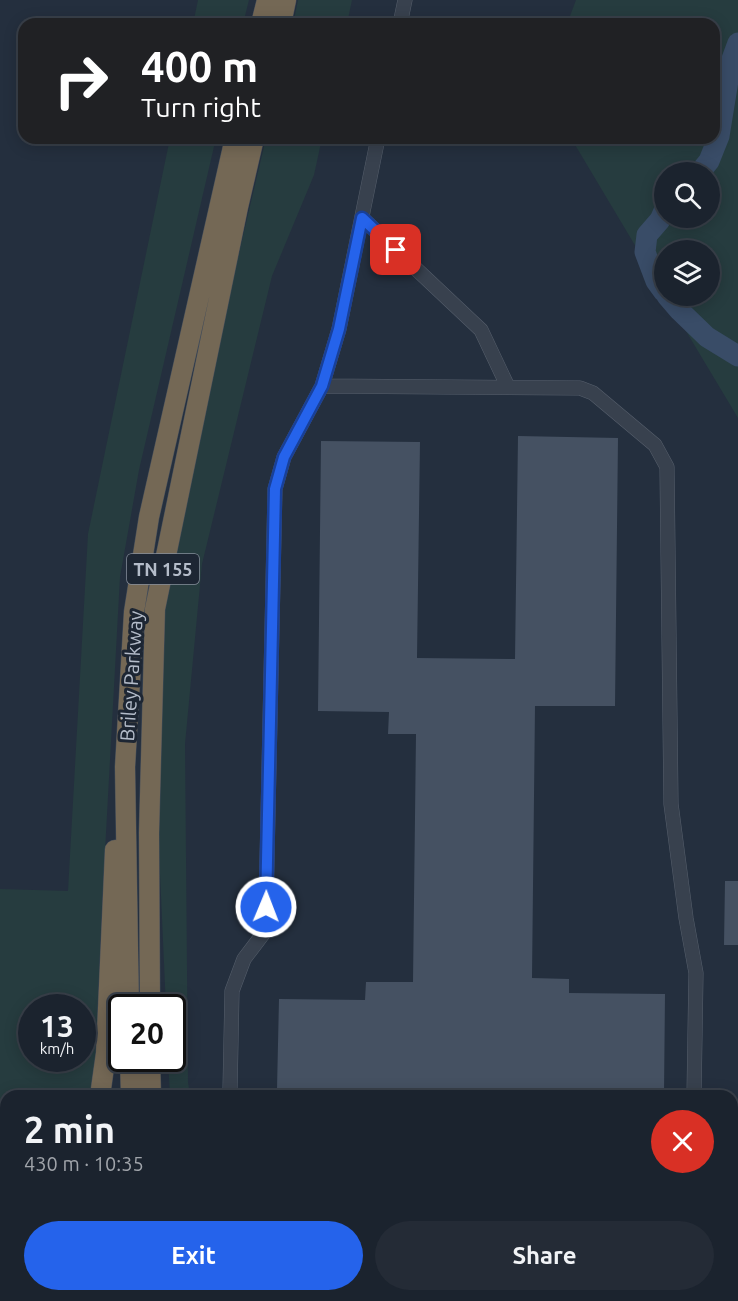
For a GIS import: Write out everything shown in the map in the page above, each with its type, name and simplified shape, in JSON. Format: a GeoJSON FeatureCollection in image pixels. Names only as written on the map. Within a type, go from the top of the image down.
{"type":"FeatureCollection","features":[{"type":"Feature","properties":{"kind":"highway"},"geometry":{"type":"LineString","coordinates":[[262,18],[267,0]]}},
{"type":"Feature","properties":{"kind":"highway"},"geometry":{"type":"LineString","coordinates":[[282,18],[286,0]]}},
{"type":"Feature","properties":{"kind":"highway","name":"Briley Parkway"},"geometry":{"type":"LineString","coordinates":[[129,994],[125,767],[134,612],[149,517],[234,144]]}},
{"type":"Feature","properties":{"kind":"highway","name":"Briley Parkway"},"geometry":{"type":"LineString","coordinates":[[150,994],[149,833],[155,609],[253,144]]}},
{"type":"Feature","properties":{"kind":"highway"},"geometry":{"type":"LineString","coordinates":[[101,1090],[106,1053],[116,836],[125,767]]}},
{"type":"Feature","properties":{"kind":"highway"},"geometry":{"type":"LineString","coordinates":[[130,1072],[131,1090]]}},
{"type":"Feature","properties":{"kind":"highway"},"geometry":{"type":"LineString","coordinates":[[151,1072],[152,1090]]}},
{"type":"Feature","properties":{"kind":"lane"},"geometry":{"type":"LineString","coordinates":[[401,18],[405,0]]}},
{"type":"Feature","properties":{"kind":"lane"},"geometry":{"type":"LineString","coordinates":[[230,1090],[232,991],[244,959],[262,934],[266,907],[275,489],[284,457],[322,386],[339,329],[377,144]]}},
{"type":"Feature","properties":{"kind":"lane"},"geometry":{"type":"LineString","coordinates":[[362,218],[481,330],[508,387]]}},
{"type":"Feature","properties":{"kind":"lane"},"geometry":{"type":"LineString","coordinates":[[322,386],[580,388],[593,393],[655,445],[667,466],[671,804],[686,918],[696,973],[694,1090]]}},
{"type":"Feature","properties":{"kind":"green space"},"geometry":{"type":"Polygon","coordinates":[[[198,0],[249,0],[244,18],[194,18],[198,0]]]}},
{"type":"Feature","properties":{"kind":"green space"},"geometry":{"type":"Polygon","coordinates":[[[298,0],[352,0],[348,18],[294,18],[298,0]]]}},
{"type":"Feature","properties":{"kind":"green space"},"geometry":{"type":"Polygon","coordinates":[[[576,0],[738,0],[738,418],[671,306],[720,306],[720,240],[654,240],[654,277],[575,144],[720,144],[720,18],[569,18],[576,0]]]}},
{"type":"Feature","properties":{"kind":"green space"},"geometry":{"type":"Polygon","coordinates":[[[169,144],[215,144],[139,470],[120,577],[96,1046],[96,994],[18,994],[18,1072],[94,1072],[91,1090],[0,1090],[0,889],[68,891],[88,534],[169,144]]]}},
{"type":"Feature","properties":{"kind":"green space"},"geometry":{"type":"Polygon","coordinates":[[[265,144],[321,144],[314,175],[272,276],[202,564],[185,744],[189,1090],[170,1090],[169,1072],[186,1072],[186,994],[165,994],[159,851],[158,684],[163,611],[181,500],[265,144]]]}},
{"type":"Feature","properties":{"kind":"building"},"geometry":{"type":"Polygon","coordinates":[[[518,436],[618,438],[615,706],[535,706],[532,978],[569,979],[569,993],[665,994],[664,1090],[277,1089],[279,999],[365,1000],[366,982],[413,982],[416,734],[388,734],[389,712],[318,711],[321,441],[420,442],[417,658],[515,659],[518,436]]]}},
{"type":"Feature","properties":{"kind":"building"},"geometry":{"type":"Polygon","coordinates":[[[725,881],[738,881],[738,945],[724,945],[725,881]]]}},
{"type":"Feature","properties":{"kind":"waterway"},"geometry":{"type":"LineString","coordinates":[[720,130],[731,62],[738,43]]}},
{"type":"Feature","properties":{"kind":"waterway"},"geometry":{"type":"LineString","coordinates":[[708,162],[716,144]]}},
{"type":"Feature","properties":{"kind":"waterway"},"geometry":{"type":"LineString","coordinates":[[654,227],[647,235],[645,252],[654,276]]}},
{"type":"Feature","properties":{"kind":"waterway"},"geometry":{"type":"LineString","coordinates":[[676,306],[707,337],[738,356]]}},
{"type":"Feature","properties":{"kind":"route"},"geometry":{"type":"LineString","coordinates":[[266,907],[275,489],[284,457],[322,386],[339,329],[362,218],[396,250]]}}]}
